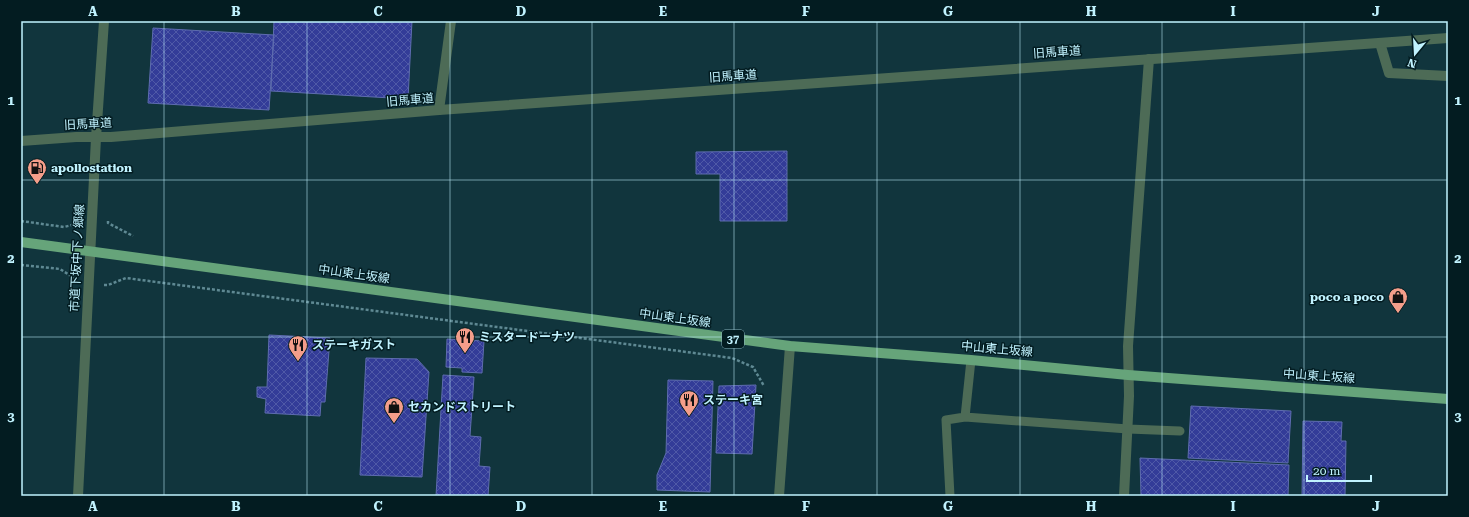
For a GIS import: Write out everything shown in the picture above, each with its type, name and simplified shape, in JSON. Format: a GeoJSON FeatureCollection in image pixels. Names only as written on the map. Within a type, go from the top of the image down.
{"type":"FeatureCollection","features":[{"type":"Feature","properties":{"kind":"main road","name":"中山東上坂線"},"geometry":{"type":"LineString","coordinates":[[21,242],[790,346],[971,360],[1128,375],[1448,399]]}},
{"type":"Feature","properties":{"kind":"street","name":"市道下坂中下ノ郷線"},"geometry":{"type":"LineString","coordinates":[[78,496],[96,138],[104,21]]}},
{"type":"Feature","properties":{"kind":"street"},"geometry":{"type":"LineString","coordinates":[[439,110],[451,21]]}},
{"type":"Feature","properties":{"kind":"street","name":"旧馬車道"},"geometry":{"type":"LineString","coordinates":[[21,141],[76,137],[96,138],[439,110],[1448,38]]}},
{"type":"Feature","properties":{"kind":"street"},"geometry":{"type":"LineString","coordinates":[[1380,43],[1389,73],[1448,76]]}},
{"type":"Feature","properties":{"kind":"street"},"geometry":{"type":"LineString","coordinates":[[1124,496],[1129,396],[1128,346],[1149,59]]}},
{"type":"Feature","properties":{"kind":"street"},"geometry":{"type":"LineString","coordinates":[[779,496],[790,346]]}},
{"type":"Feature","properties":{"kind":"lane"},"geometry":{"type":"LineString","coordinates":[[965,417],[971,360]]}},
{"type":"Feature","properties":{"kind":"lane"},"geometry":{"type":"LineString","coordinates":[[950,496],[946,420],[965,417],[1128,429],[1180,431]]}},
{"type":"Feature","properties":{"kind":"path"},"geometry":{"type":"LineString","coordinates":[[21,221],[64,226],[78,224]]}},
{"type":"Feature","properties":{"kind":"path"},"geometry":{"type":"LineString","coordinates":[[21,265],[60,269],[80,282],[108,285],[126,278],[732,358],[753,367],[764,386]]}},
{"type":"Feature","properties":{"kind":"building"},"geometry":{"type":"Polygon","coordinates":[[[274,21],[412,21],[408,99],[271,91],[274,21]]]}},
{"type":"Feature","properties":{"kind":"building"},"geometry":{"type":"Polygon","coordinates":[[[153,28],[274,35],[269,110],[148,103],[153,28]]]}},
{"type":"Feature","properties":{"kind":"building"},"geometry":{"type":"Polygon","coordinates":[[[787,151],[787,221],[720,221],[720,174],[696,174],[696,152],[787,151]]]}},
{"type":"Feature","properties":{"kind":"building","name":"ステーキガスト"},"geometry":{"type":"Polygon","coordinates":[[[269,335],[330,338],[325,402],[321,402],[320,416],[265,413],[266,399],[257,397],[257,387],[267,387],[269,335]]]}},
{"type":"Feature","properties":{"kind":"building","name":"ミスタードーナツ"},"geometry":{"type":"Polygon","coordinates":[[[447,339],[484,341],[482,373],[462,372],[462,368],[446,367],[447,339]]]}},
{"type":"Feature","properties":{"kind":"building","name":"セカンドストリート"},"geometry":{"type":"Polygon","coordinates":[[[366,358],[417,359],[429,372],[422,477],[360,475],[366,358]]]}},
{"type":"Feature","properties":{"kind":"building"},"geometry":{"type":"Polygon","coordinates":[[[443,375],[474,377],[470,436],[481,437],[479,466],[490,467],[488,496],[436,496],[443,375]]]}},
{"type":"Feature","properties":{"kind":"building","name":"ステーキ宮"},"geometry":{"type":"Polygon","coordinates":[[[668,380],[713,381],[710,492],[657,490],[657,475],[666,453],[668,380]]]}},
{"type":"Feature","properties":{"kind":"building"},"geometry":{"type":"Polygon","coordinates":[[[756,385],[752,454],[716,453],[719,386],[756,385]]]}},
{"type":"Feature","properties":{"kind":"building"},"geometry":{"type":"Polygon","coordinates":[[[1191,406],[1291,411],[1288,463],[1188,458],[1191,406]]]}},
{"type":"Feature","properties":{"kind":"building"},"geometry":{"type":"Polygon","coordinates":[[[1303,421],[1342,422],[1341,441],[1346,441],[1345,496],[1302,496],[1303,421]]]}},
{"type":"Feature","properties":{"kind":"building"},"geometry":{"type":"Polygon","coordinates":[[[1140,458],[1289,465],[1288,496],[1141,496],[1140,458]]]}},
{"type":"Feature","properties":{"kind":"place","name":"apollostation"},"geometry":{"type":"Point","coordinates":[37,185]}},
{"type":"Feature","properties":{"kind":"place","name":"poco a poco"},"geometry":{"type":"Point","coordinates":[1398,314]}},
{"type":"Feature","properties":{"kind":"place","name":"ミスタードーナツ"},"geometry":{"type":"Point","coordinates":[465,354]}},
{"type":"Feature","properties":{"kind":"place","name":"ステーキガスト"},"geometry":{"type":"Point","coordinates":[298,362]}},
{"type":"Feature","properties":{"kind":"place","name":"ステーキ宮"},"geometry":{"type":"Point","coordinates":[689,417]}},
{"type":"Feature","properties":{"kind":"place","name":"セカンドストリート"},"geometry":{"type":"Point","coordinates":[394,424]}}]}
